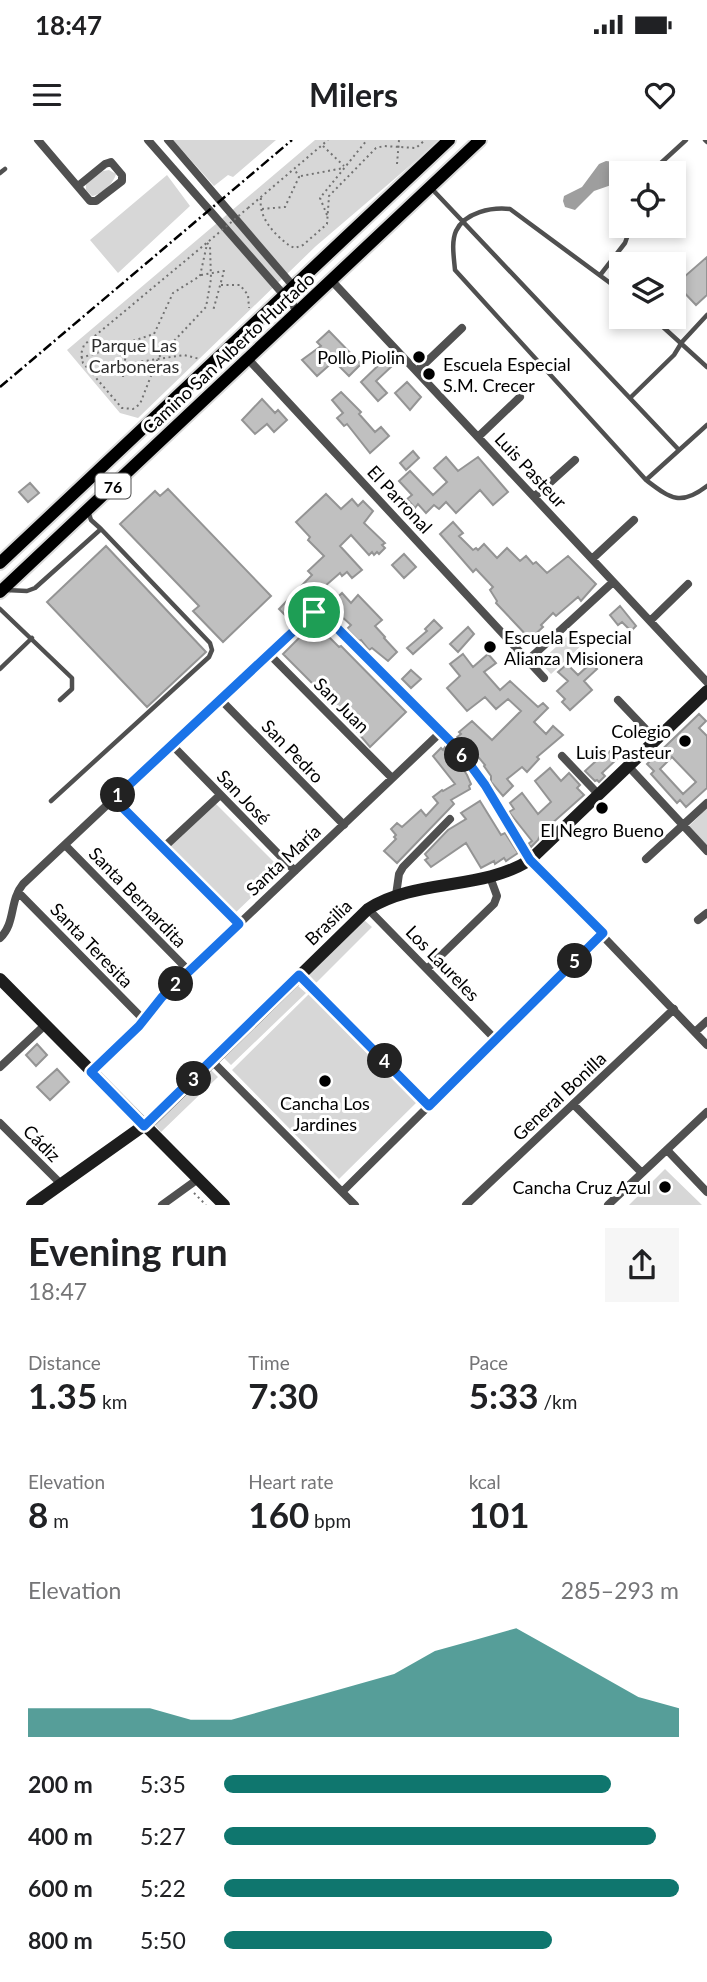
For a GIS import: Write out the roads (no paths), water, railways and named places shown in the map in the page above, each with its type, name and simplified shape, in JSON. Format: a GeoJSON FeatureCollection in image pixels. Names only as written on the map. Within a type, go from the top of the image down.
{"type":"FeatureCollection","features":[{"type":"Feature","properties":{"kind":"main road","name":"Camino San Alberto Hurtado"},"geometry":{"type":"LineString","coordinates":[[0,563],[449,140]]}},
{"type":"Feature","properties":{"kind":"main road","name":"Camino San Alberto Hurtado"},"geometry":{"type":"LineString","coordinates":[[1,591],[480,140]]}},
{"type":"Feature","properties":{"kind":"main road"},"geometry":{"type":"LineString","coordinates":[[330,253],[331,280]]}},
{"type":"Feature","properties":{"kind":"main road"},"geometry":{"type":"LineString","coordinates":[[307,275],[331,280]]}},
{"type":"Feature","properties":{"kind":"street"},"geometry":{"type":"LineString","coordinates":[[38,140],[90,201],[96,201],[122,181],[122,175],[111,162],[104,164],[78,186]]}},
{"type":"Feature","properties":{"kind":"street"},"geometry":{"type":"LineString","coordinates":[[148,140],[298,312]]}},
{"type":"Feature","properties":{"kind":"street"},"geometry":{"type":"LineString","coordinates":[[167,140],[294,287]]}},
{"type":"Feature","properties":{"kind":"street","name":"Luis Pasteur"},"geometry":{"type":"LineString","coordinates":[[331,280],[707,682]]}},
{"type":"Feature","properties":{"kind":"street"},"geometry":{"type":"LineString","coordinates":[[416,371],[462,328]]}},
{"type":"Feature","properties":{"kind":"street","name":"El Parronal"},"geometry":{"type":"LineString","coordinates":[[248,359],[544,678]]}},
{"type":"Feature","properties":{"kind":"street"},"geometry":{"type":"LineString","coordinates":[[478,437],[520,397]]}},
{"type":"Feature","properties":{"kind":"street"},"geometry":{"type":"LineString","coordinates":[[534,497],[575,460]]}},
{"type":"Feature","properties":{"kind":"street"},"geometry":{"type":"LineString","coordinates":[[592,559],[634,520]]}},
{"type":"Feature","properties":{"kind":"street"},"geometry":{"type":"LineString","coordinates":[[528,660],[613,582]]}},
{"type":"Feature","properties":{"kind":"street"},"geometry":{"type":"LineString","coordinates":[[650,621],[688,584]]}},
{"type":"Feature","properties":{"kind":"street"},"geometry":{"type":"LineString","coordinates":[[0,938],[10,926],[18,892],[309,615],[317,612],[324,615],[441,732],[476,772],[530,860],[603,933],[707,1045]]}},
{"type":"Feature","properties":{"kind":"street","name":"San Juan"},"geometry":{"type":"LineString","coordinates":[[269,654],[392,778]]}},
{"type":"Feature","properties":{"kind":"street","name":"Brasilia"},"geometry":{"type":"LineString","coordinates":[[32,1205],[144,1126],[368,909],[397,895],[490,877],[530,860],[707,691]]}},
{"type":"Feature","properties":{"kind":"street","name":"San Pedro"},"geometry":{"type":"LineString","coordinates":[[220,699],[344,825]]}},
{"type":"Feature","properties":{"kind":"street"},"geometry":{"type":"LineString","coordinates":[[618,701],[656,740]]}},
{"type":"Feature","properties":{"kind":"street","name":"Santa María"},"geometry":{"type":"LineString","coordinates":[[91,1072],[144,1020],[158,1001],[441,732]]}},
{"type":"Feature","properties":{"kind":"street","name":"San José"},"geometry":{"type":"LineString","coordinates":[[172,745],[295,871]]}},
{"type":"Feature","properties":{"kind":"street"},"geometry":{"type":"LineString","coordinates":[[562,756],[599,795]]}},
{"type":"Feature","properties":{"kind":"street"},"geometry":{"type":"LineString","coordinates":[[629,767],[707,851]]}},
{"type":"Feature","properties":{"kind":"street"},"geometry":{"type":"LineString","coordinates":[[163,848],[220,795]]}},
{"type":"Feature","properties":{"kind":"street"},"geometry":{"type":"LineString","coordinates":[[114,799],[239,924]]}},
{"type":"Feature","properties":{"kind":"street"},"geometry":{"type":"LineString","coordinates":[[646,859],[707,803]]}},
{"type":"Feature","properties":{"kind":"street"},"geometry":{"type":"LineString","coordinates":[[397,895],[399,874],[403,867],[450,819]]}},
{"type":"Feature","properties":{"kind":"street","name":"Santa Bernardita"},"geometry":{"type":"LineString","coordinates":[[65,845],[189,971]]}},
{"type":"Feature","properties":{"kind":"street"},"geometry":{"type":"LineString","coordinates":[[427,969],[494,904],[497,896],[490,877]]}},
{"type":"Feature","properties":{"kind":"street","name":"Santa Teresita"},"geometry":{"type":"LineString","coordinates":[[18,892],[144,1020]]}},
{"type":"Feature","properties":{"kind":"street","name":"Los Laureles"},"geometry":{"type":"LineString","coordinates":[[368,909],[496,1040]]}},
{"type":"Feature","properties":{"kind":"street"},"geometry":{"type":"LineString","coordinates":[[698,920],[707,912]]}},
{"type":"Feature","properties":{"kind":"street"},"geometry":{"type":"LineString","coordinates":[[342,1192],[603,933]]}},
{"type":"Feature","properties":{"kind":"street"},"geometry":{"type":"LineString","coordinates":[[299,975],[429,1106]]}},
{"type":"Feature","properties":{"kind":"street"},"geometry":{"type":"LineString","coordinates":[[0,979],[144,1126],[193,1183],[224,1205]]}},
{"type":"Feature","properties":{"kind":"street","name":"General Bonilla"},"geometry":{"type":"LineString","coordinates":[[466,1205],[674,1009]]}},
{"type":"Feature","properties":{"kind":"street"},"geometry":{"type":"LineString","coordinates":[[695,1032],[707,1021]]}},
{"type":"Feature","properties":{"kind":"street"},"geometry":{"type":"LineString","coordinates":[[0,1067],[45,1025]]}},
{"type":"Feature","properties":{"kind":"street"},"geometry":{"type":"LineString","coordinates":[[212,1061],[355,1205]]}},
{"type":"Feature","properties":{"kind":"street"},"geometry":{"type":"LineString","coordinates":[[573,1104],[642,1173]]}},
{"type":"Feature","properties":{"kind":"street"},"geometry":{"type":"LineString","coordinates":[[608,1205],[707,1112]]}},
{"type":"Feature","properties":{"kind":"street","name":"Cádiz"},"geometry":{"type":"LineString","coordinates":[[0,1123],[61,1184]]}},
{"type":"Feature","properties":{"kind":"street"},"geometry":{"type":"LineString","coordinates":[[667,1150],[707,1192]]}},
{"type":"Feature","properties":{"kind":"street"},"geometry":{"type":"LineString","coordinates":[[162,1205],[193,1183]]}},
{"type":"Feature","properties":{"kind":"lane"},"geometry":{"type":"LineString","coordinates":[[663,161],[686,140]]}},
{"type":"Feature","properties":{"kind":"lane"},"geometry":{"type":"LineString","coordinates":[[430,187],[679,450]]}},
{"type":"Feature","properties":{"kind":"lane"},"geometry":{"type":"LineString","coordinates":[[609,281],[510,209],[478,213],[463,222],[454,240],[455,270],[646,480],[668,496],[681,499],[694,495],[707,486]]}},
{"type":"Feature","properties":{"kind":"lane"},"geometry":{"type":"LineString","coordinates":[[601,274],[627,238]]}},
{"type":"Feature","properties":{"kind":"lane"},"geometry":{"type":"LineString","coordinates":[[631,398],[674,355],[682,342],[707,315]]}},
{"type":"Feature","properties":{"kind":"lane"},"geometry":{"type":"LineString","coordinates":[[666,329],[706,363]]}},
{"type":"Feature","properties":{"kind":"lane"},"geometry":{"type":"LineString","coordinates":[[646,480],[707,425]]}},
{"type":"Feature","properties":{"kind":"lane"},"geometry":{"type":"LineString","coordinates":[[51,801],[209,657],[212,650],[210,643],[92,520],[87,510]]}},
{"type":"Feature","properties":{"kind":"lane"},"geometry":{"type":"LineString","coordinates":[[1,591],[35,588],[101,529]]}},
{"type":"Feature","properties":{"kind":"lane"},"geometry":{"type":"LineString","coordinates":[[0,609],[72,678],[72,689],[60,701]]}},
{"type":"Feature","properties":{"kind":"lane"},"geometry":{"type":"LineString","coordinates":[[0,669],[32,638]]}},
{"type":"Feature","properties":{"kind":"railway"},"geometry":{"type":"LineString","coordinates":[[0,387],[292,140]]}},
{"type":"Feature","properties":{"kind":"place","name":"Pollo Piolin"},"geometry":{"type":"Point","coordinates":[419,357]}},
{"type":"Feature","properties":{"kind":"place","name":"Escuela Especial S.M. Crecer"},"geometry":{"type":"Point","coordinates":[429,374]}},
{"type":"Feature","properties":{"kind":"place","name":"Escuela Especial Alianza Misionera"},"geometry":{"type":"Point","coordinates":[490,647]}},
{"type":"Feature","properties":{"kind":"place","name":"Colegio Luis Pasteur"},"geometry":{"type":"Point","coordinates":[685,741]}},
{"type":"Feature","properties":{"kind":"place","name":"El Negro Bueno"},"geometry":{"type":"Point","coordinates":[602,808]}},
{"type":"Feature","properties":{"kind":"place","name":"Cancha Los Jardines"},"geometry":{"type":"Point","coordinates":[325,1081]}},
{"type":"Feature","properties":{"kind":"place","name":"Cancha Cruz Azul"},"geometry":{"type":"Point","coordinates":[665,1187]}},
{"type":"Feature","properties":{"kind":"park label","name":"Parque Las Carboneras"},"geometry":{"type":"Point","coordinates":[134,355]}}]}
